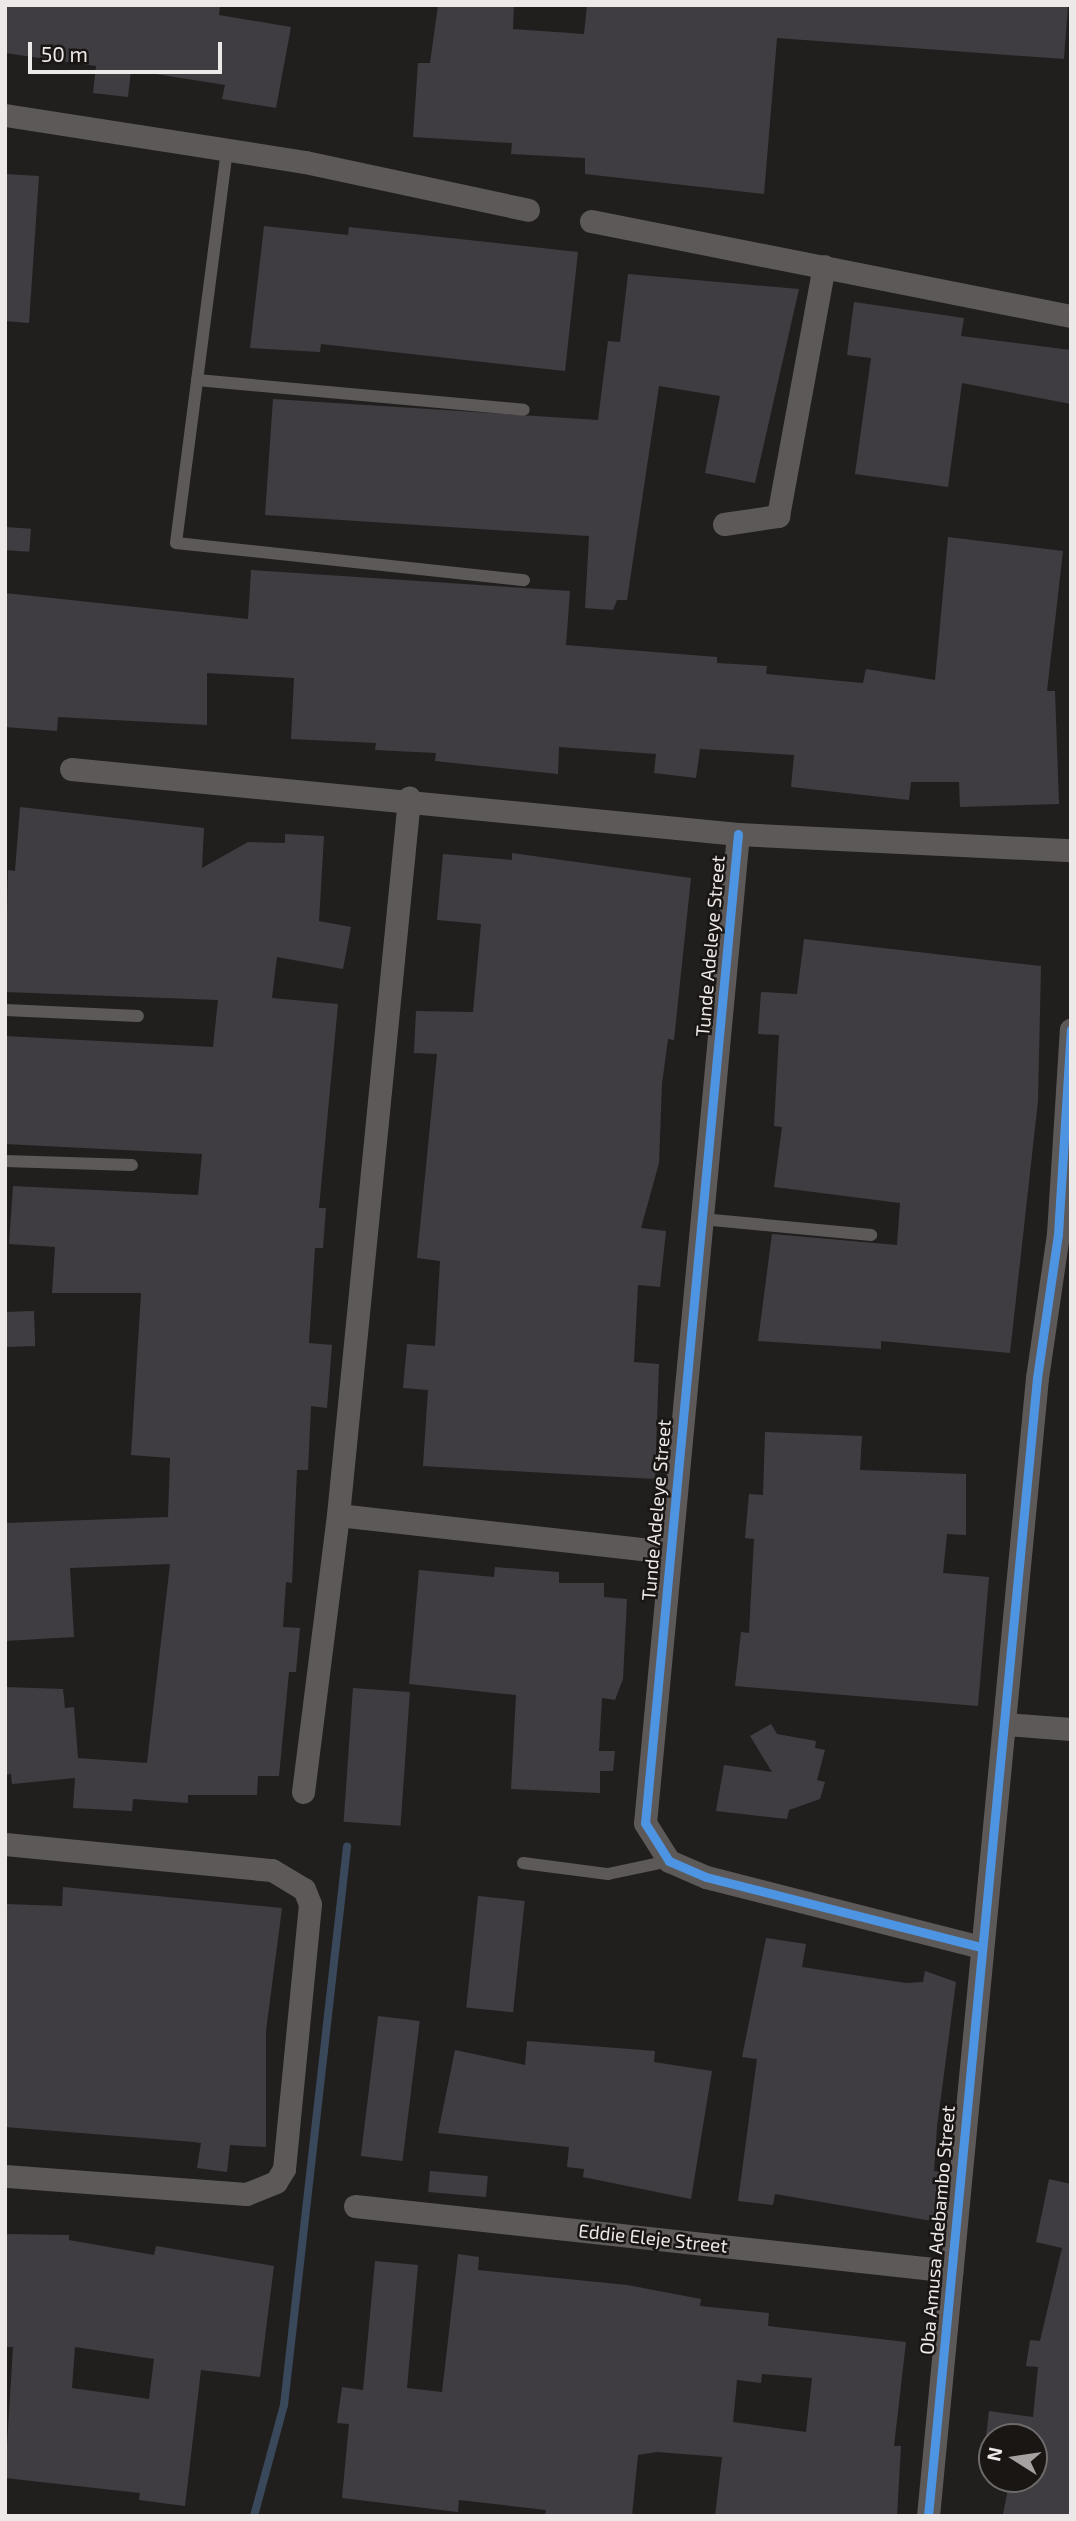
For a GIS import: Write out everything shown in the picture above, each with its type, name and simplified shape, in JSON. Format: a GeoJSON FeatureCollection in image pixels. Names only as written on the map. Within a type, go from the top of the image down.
{"type":"FeatureCollection","features":[{"type":"Feature","properties":{"kind":"street"},"geometry":{"type":"LineString","coordinates":[[5,115],[227,150],[528,210]]}},
{"type":"Feature","properties":{"kind":"street"},"geometry":{"type":"LineString","coordinates":[[591,221],[1071,316]]}},
{"type":"Feature","properties":{"kind":"street"},"geometry":{"type":"LineString","coordinates":[[724,524],[778,516],[824,266]]}},
{"type":"Feature","properties":{"kind":"street"},"geometry":{"type":"LineString","coordinates":[[71,769],[409,798],[738,834],[1071,849],[1071,839]]}},
{"type":"Feature","properties":{"kind":"street"},"geometry":{"type":"LineString","coordinates":[[303,1791],[338,1515],[409,798]]}},
{"type":"Feature","properties":{"kind":"street","name":"Tunde Adeleye Street"},"geometry":{"type":"LineString","coordinates":[[669,1861],[645,1823],[738,834]]}},
{"type":"Feature","properties":{"kind":"street","name":"Oba Amusa Adebambo Street"},"geometry":{"type":"LineString","coordinates":[[928,2516],[1037,1378],[1064,1235],[1071,1028]]}},
{"type":"Feature","properties":{"kind":"street"},"geometry":{"type":"LineString","coordinates":[[338,1515],[670,1552]]}},
{"type":"Feature","properties":{"kind":"street"},"geometry":{"type":"LineString","coordinates":[[1005,1724],[1071,1729]]}},
{"type":"Feature","properties":{"kind":"street"},"geometry":{"type":"LineString","coordinates":[[5,1844],[272,1870],[304,1889],[310,1904],[284,2169],[276,2182],[246,2194],[5,2176]]}},
{"type":"Feature","properties":{"kind":"street"},"geometry":{"type":"LineString","coordinates":[[669,1861],[706,1877],[981,1947]]}},
{"type":"Feature","properties":{"kind":"street","name":"Eddie Eleje Street"},"geometry":{"type":"LineString","coordinates":[[355,2206],[951,2271]]}},
{"type":"Feature","properties":{"kind":"lane"},"geometry":{"type":"LineString","coordinates":[[227,150],[176,543],[524,580]]}},
{"type":"Feature","properties":{"kind":"lane"},"geometry":{"type":"LineString","coordinates":[[197,380],[524,410]]}},
{"type":"Feature","properties":{"kind":"lane"},"geometry":{"type":"LineString","coordinates":[[5,1010],[138,1016]]}},
{"type":"Feature","properties":{"kind":"lane"},"geometry":{"type":"LineString","coordinates":[[5,1161],[132,1165]]}},
{"type":"Feature","properties":{"kind":"lane"},"geometry":{"type":"LineString","coordinates":[[702,1219],[871,1235]]}},
{"type":"Feature","properties":{"kind":"lane"},"geometry":{"type":"LineString","coordinates":[[523,1863],[608,1874],[669,1861]]}},
{"type":"Feature","properties":{"kind":"building"},"geometry":{"type":"Polygon","coordinates":[[[5,5],[220,5],[219,15],[291,27],[276,108],[222,99],[225,85],[131,70],[128,97],[93,93],[96,66],[5,53],[5,5]]]}},
{"type":"Feature","properties":{"kind":"building"},"geometry":{"type":"Polygon","coordinates":[[[438,5],[514,5],[513,29],[584,34],[587,5],[1068,5],[1064,59],[777,38],[764,194],[585,174],[585,158],[511,154],[512,143],[413,137],[418,63],[430,63],[438,5]]]}},
{"type":"Feature","properties":{"kind":"building"},"geometry":{"type":"Polygon","coordinates":[[[5,174],[39,176],[29,323],[5,321],[5,174]]]}},
{"type":"Feature","properties":{"kind":"building"},"geometry":{"type":"Polygon","coordinates":[[[264,226],[348,235],[349,227],[578,252],[565,371],[321,344],[320,352],[250,348],[264,226]]]}},
{"type":"Feature","properties":{"kind":"building"},"geometry":{"type":"Polygon","coordinates":[[[628,274],[799,289],[755,483],[705,473],[720,396],[659,386],[627,600],[617,600],[613,610],[585,608],[589,536],[265,515],[273,399],[598,420],[608,341],[620,342],[628,274]]]}},
{"type":"Feature","properties":{"kind":"building"},"geometry":{"type":"Polygon","coordinates":[[[854,302],[964,318],[961,336],[1071,350],[1071,404],[962,383],[948,487],[855,474],[871,358],[847,355],[854,302]]]}},
{"type":"Feature","properties":{"kind":"building"},"geometry":{"type":"Polygon","coordinates":[[[5,527],[31,529],[29,552],[5,550],[5,527]]]}},
{"type":"Feature","properties":{"kind":"building"},"geometry":{"type":"Polygon","coordinates":[[[948,537],[1063,551],[1047,691],[1055,691],[1059,804],[960,807],[959,782],[911,782],[909,800],[791,787],[794,755],[700,749],[696,778],[654,773],[656,754],[559,747],[558,774],[435,761],[436,753],[375,750],[376,743],[291,739],[294,678],[207,673],[207,725],[58,717],[57,731],[5,727],[5,593],[248,619],[251,570],[570,591],[566,645],[717,657],[717,663],[767,666],[766,674],[863,683],[866,669],[935,680],[948,537]]]}},
{"type":"Feature","properties":{"kind":"building"},"geometry":{"type":"Polygon","coordinates":[[[20,807],[204,828],[202,868],[248,842],[285,843],[285,834],[324,836],[319,921],[351,927],[343,969],[277,957],[272,998],[338,1004],[319,1208],[326,1208],[323,1248],[315,1248],[309,1343],[332,1345],[327,1408],[311,1406],[308,1470],[297,1470],[292,1583],[286,1582],[283,1627],[300,1628],[296,1672],[289,1672],[279,1776],[258,1776],[257,1795],[188,1795],[188,1803],[133,1799],[132,1811],[73,1808],[75,1778],[12,1784],[11,1774],[5,1775],[5,1687],[63,1689],[65,1708],[74,1707],[78,1758],[147,1763],[170,1564],[70,1568],[74,1637],[5,1641],[5,1523],[168,1517],[170,1458],[131,1455],[141,1293],[52,1293],[55,1247],[9,1244],[13,1186],[198,1195],[202,1154],[5,1144],[5,1036],[213,1047],[218,1000],[5,992],[8,870],[15,871],[20,807]]]}},
{"type":"Feature","properties":{"kind":"building"},"geometry":{"type":"Polygon","coordinates":[[[512,853],[691,878],[674,1040],[668,1039],[662,1084],[659,1163],[641,1228],[666,1231],[660,1287],[638,1285],[634,1362],[659,1364],[655,1479],[423,1466],[428,1390],[403,1388],[407,1344],[435,1346],[440,1261],[417,1258],[437,1054],[414,1053],[416,1011],[473,1012],[481,924],[437,920],[443,854],[512,860],[512,853]]]}},
{"type":"Feature","properties":{"kind":"building"},"geometry":{"type":"Polygon","coordinates":[[[804,939],[1041,966],[1038,1101],[1010,1353],[881,1341],[881,1349],[758,1341],[772,1234],[897,1245],[900,1203],[774,1187],[782,1127],[774,1126],[779,1035],[758,1034],[761,992],[797,994],[804,939]]]}},
{"type":"Feature","properties":{"kind":"building"},"geometry":{"type":"Polygon","coordinates":[[[34,1311],[35,1346],[6,1347],[5,1312],[34,1311]]]}},
{"type":"Feature","properties":{"kind":"building"},"geometry":{"type":"Polygon","coordinates":[[[765,1432],[862,1436],[860,1470],[966,1474],[966,1535],[947,1534],[943,1573],[989,1577],[978,1706],[735,1686],[741,1632],[749,1633],[754,1539],[745,1538],[749,1494],[763,1495],[765,1432]]]}},
{"type":"Feature","properties":{"kind":"building"},"geometry":{"type":"Polygon","coordinates":[[[495,1567],[559,1572],[559,1583],[604,1583],[604,1597],[627,1599],[623,1679],[615,1700],[602,1698],[599,1751],[615,1751],[613,1771],[600,1771],[600,1793],[511,1789],[516,1695],[409,1684],[419,1570],[494,1577],[495,1567]]]}},
{"type":"Feature","properties":{"kind":"building"},"geometry":{"type":"Polygon","coordinates":[[[353,1688],[410,1692],[401,1826],[344,1822],[353,1688]]]}},
{"type":"Feature","properties":{"kind":"building"},"geometry":{"type":"Polygon","coordinates":[[[771,1724],[777,1734],[816,1741],[815,1748],[825,1750],[817,1780],[825,1782],[820,1799],[789,1810],[787,1819],[716,1811],[724,1765],[772,1772],[750,1736],[771,1724]]]}},
{"type":"Feature","properties":{"kind":"building"},"geometry":{"type":"Polygon","coordinates":[[[63,1887],[282,1908],[266,2031],[266,2147],[230,2145],[227,2172],[197,2168],[201,2143],[5,2127],[5,1904],[62,1906],[63,1887]]]}},
{"type":"Feature","properties":{"kind":"building"},"geometry":{"type":"Polygon","coordinates":[[[478,1896],[525,1901],[513,2012],[466,2007],[478,1896]]]}},
{"type":"Feature","properties":{"kind":"building"},"geometry":{"type":"Polygon","coordinates":[[[766,1938],[806,1944],[802,1967],[906,1983],[923,1982],[925,1971],[956,1982],[937,2127],[934,2171],[945,2172],[938,2222],[775,2194],[773,2205],[738,2201],[757,2059],[742,2057],[766,1938]]]}},
{"type":"Feature","properties":{"kind":"building"},"geometry":{"type":"Polygon","coordinates":[[[378,2016],[420,2021],[403,2161],[361,2156],[378,2016]]]}},
{"type":"Feature","properties":{"kind":"building"},"geometry":{"type":"Polygon","coordinates":[[[527,2041],[655,2051],[654,2062],[712,2071],[691,2199],[583,2177],[584,2169],[567,2167],[569,2147],[438,2133],[455,2050],[525,2065],[527,2041]]]}},
{"type":"Feature","properties":{"kind":"building"},"geometry":{"type":"Polygon","coordinates":[[[430,2171],[488,2176],[486,2197],[428,2192],[430,2171]]]}},
{"type":"Feature","properties":{"kind":"building"},"geometry":{"type":"Polygon","coordinates":[[[1049,2179],[1071,2184],[1071,2516],[1003,2514],[1007,2493],[1048,2493],[1048,2423],[988,2423],[989,2411],[1033,2417],[1038,2367],[1026,2366],[1030,2340],[1040,2341],[1062,2248],[1036,2242],[1049,2179]]]}},
{"type":"Feature","properties":{"kind":"building"},"geometry":{"type":"Polygon","coordinates":[[[5,2234],[69,2235],[69,2240],[154,2255],[156,2246],[274,2266],[260,2377],[201,2370],[185,2506],[139,2500],[140,2493],[5,2478],[13,2347],[5,2347],[5,2234]],[[75,2347],[72,2388],[149,2399],[154,2359],[75,2347]]]}},
{"type":"Feature","properties":{"kind":"building"},"geometry":{"type":"Polygon","coordinates":[[[458,2254],[479,2257],[478,2270],[627,2285],[701,2299],[700,2306],[769,2313],[768,2326],[906,2342],[894,2446],[901,2446],[897,2516],[715,2516],[722,2457],[657,2452],[638,2455],[632,2516],[545,2516],[546,2510],[459,2500],[458,2512],[342,2498],[349,2424],[337,2423],[342,2387],[363,2390],[375,2261],[418,2265],[407,2388],[442,2392],[458,2254]],[[762,2374],[761,2383],[737,2380],[733,2422],[806,2432],[812,2378],[762,2374]]]}},
{"type":"Feature","properties":{"kind":"waterway"},"geometry":{"type":"LineString","coordinates":[[254,2516],[284,2405],[347,1847]]}},
{"type":"Feature","properties":{"kind":"cycle path"},"geometry":{"type":"LineString","coordinates":[[738,834],[645,1823],[669,1861],[706,1877],[981,1947]]}},
{"type":"Feature","properties":{"kind":"cycle path"},"geometry":{"type":"LineString","coordinates":[[928,2516],[1037,1378],[1058,1234],[1071,1029]]}}]}
